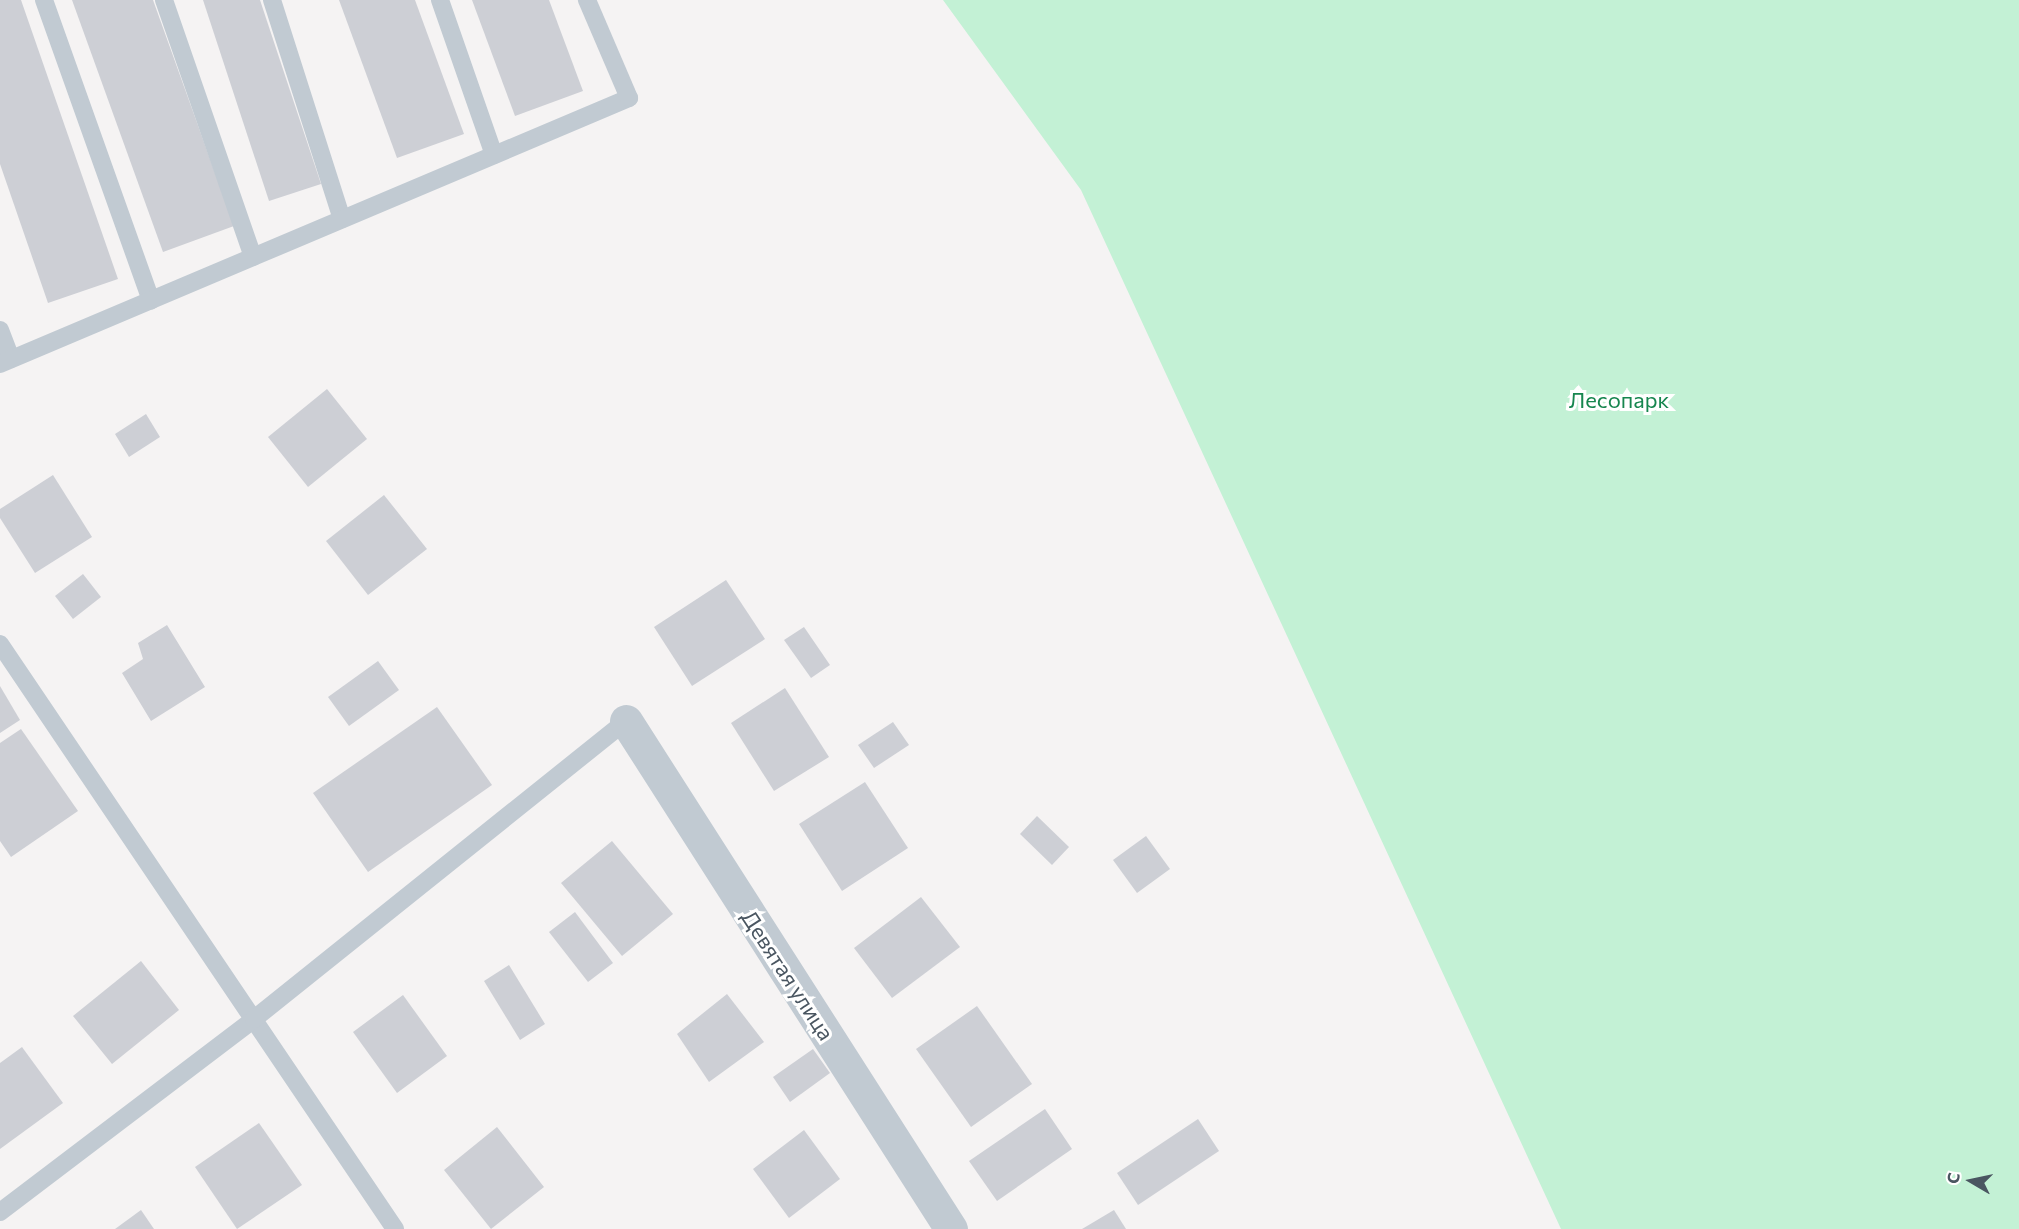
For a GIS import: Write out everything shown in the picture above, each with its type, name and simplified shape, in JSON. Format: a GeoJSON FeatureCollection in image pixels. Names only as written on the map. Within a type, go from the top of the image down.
{"type":"FeatureCollection","features":[{"type":"Feature","properties":{"kind":"street","name":"Девятая улица"},"geometry":{"type":"LineString","coordinates":[[626,721],[951,1229]]}},
{"type":"Feature","properties":{"kind":"lane"},"geometry":{"type":"LineString","coordinates":[[45,0],[152,300]]}},
{"type":"Feature","properties":{"kind":"lane"},"geometry":{"type":"LineString","coordinates":[[164,0],[254,257]]}},
{"type":"Feature","properties":{"kind":"lane"},"geometry":{"type":"LineString","coordinates":[[272,0],[342,219]]}},
{"type":"Feature","properties":{"kind":"lane"},"geometry":{"type":"LineString","coordinates":[[440,0],[494,155]]}},
{"type":"Feature","properties":{"kind":"lane"},"geometry":{"type":"LineString","coordinates":[[0,330],[5,361],[629,98],[587,0]]}},
{"type":"Feature","properties":{"kind":"lane"},"geometry":{"type":"LineString","coordinates":[[0,644],[396,1229]]}},
{"type":"Feature","properties":{"kind":"lane"},"geometry":{"type":"LineString","coordinates":[[0,1212],[254,1019],[626,721]]}},
{"type":"Feature","properties":{"kind":"green space","name":"Лесопарк"},"geometry":{"type":"Polygon","coordinates":[[[943,0],[2019,0],[2019,1229],[1561,1229],[1081,190],[943,0]]]}},
{"type":"Feature","properties":{"kind":"building"},"geometry":{"type":"Polygon","coordinates":[[[0,0],[21,0],[118,279],[48,303],[0,164],[0,0]]]}},
{"type":"Feature","properties":{"kind":"building"},"geometry":{"type":"Polygon","coordinates":[[[72,0],[153,0],[234,226],[163,252],[72,0]]]}},
{"type":"Feature","properties":{"kind":"building"},"geometry":{"type":"Polygon","coordinates":[[[203,0],[260,0],[321,184],[269,201],[203,0]]]}},
{"type":"Feature","properties":{"kind":"building"},"geometry":{"type":"Polygon","coordinates":[[[339,0],[415,0],[464,134],[397,158],[339,0]]]}},
{"type":"Feature","properties":{"kind":"building"},"geometry":{"type":"Polygon","coordinates":[[[472,0],[549,0],[583,91],[515,116],[472,0]]]}},
{"type":"Feature","properties":{"kind":"building"},"geometry":{"type":"Polygon","coordinates":[[[327,389],[367,439],[308,487],[268,437],[327,389]]]}},
{"type":"Feature","properties":{"kind":"building"},"geometry":{"type":"Polygon","coordinates":[[[146,414],[160,437],[129,457],[115,434],[146,414]]]}},
{"type":"Feature","properties":{"kind":"building"},"geometry":{"type":"Polygon","coordinates":[[[53,475],[92,537],[35,573],[0,518],[0,509],[53,475]]]}},
{"type":"Feature","properties":{"kind":"building"},"geometry":{"type":"Polygon","coordinates":[[[384,495],[427,549],[368,595],[326,541],[384,495]]]}},
{"type":"Feature","properties":{"kind":"building"},"geometry":{"type":"Polygon","coordinates":[[[83,574],[101,597],[73,619],[55,596],[83,574]]]}},
{"type":"Feature","properties":{"kind":"building"},"geometry":{"type":"Polygon","coordinates":[[[726,580],[765,639],[692,686],[654,627],[726,580]]]}},
{"type":"Feature","properties":{"kind":"building"},"geometry":{"type":"Polygon","coordinates":[[[167,625],[205,687],[151,721],[122,673],[143,659],[138,643],[167,625]]]}},
{"type":"Feature","properties":{"kind":"building"},"geometry":{"type":"Polygon","coordinates":[[[804,627],[830,665],[811,678],[784,640],[804,627]]]}},
{"type":"Feature","properties":{"kind":"building"},"geometry":{"type":"Polygon","coordinates":[[[378,661],[399,690],[349,726],[328,697],[378,661]]]}},
{"type":"Feature","properties":{"kind":"building"},"geometry":{"type":"Polygon","coordinates":[[[0,686],[20,720],[0,733],[0,686]]]}},
{"type":"Feature","properties":{"kind":"building"},"geometry":{"type":"Polygon","coordinates":[[[785,688],[829,757],[774,791],[731,723],[785,688]]]}},
{"type":"Feature","properties":{"kind":"building"},"geometry":{"type":"Polygon","coordinates":[[[437,707],[492,785],[368,872],[313,793],[437,707]]]}},
{"type":"Feature","properties":{"kind":"building"},"geometry":{"type":"Polygon","coordinates":[[[893,722],[909,745],[874,768],[858,745],[893,722]]]}},
{"type":"Feature","properties":{"kind":"building"},"geometry":{"type":"Polygon","coordinates":[[[21,729],[78,811],[11,857],[0,841],[0,743],[21,729]]]}},
{"type":"Feature","properties":{"kind":"building"},"geometry":{"type":"Polygon","coordinates":[[[865,782],[908,848],[842,891],[799,824],[865,782]]]}},
{"type":"Feature","properties":{"kind":"building"},"geometry":{"type":"Polygon","coordinates":[[[1037,816],[1069,847],[1052,865],[1020,834],[1037,816]]]}},
{"type":"Feature","properties":{"kind":"building"},"geometry":{"type":"Polygon","coordinates":[[[1146,836],[1170,869],[1137,893],[1113,860],[1146,836]]]}},
{"type":"Feature","properties":{"kind":"building"},"geometry":{"type":"Polygon","coordinates":[[[612,841],[673,914],[622,956],[561,883],[612,841]]]}},
{"type":"Feature","properties":{"kind":"building"},"geometry":{"type":"Polygon","coordinates":[[[921,897],[960,947],[892,998],[854,948],[921,897]]]}},
{"type":"Feature","properties":{"kind":"building"},"geometry":{"type":"Polygon","coordinates":[[[575,912],[613,963],[588,982],[549,932],[575,912]]]}},
{"type":"Feature","properties":{"kind":"building"},"geometry":{"type":"Polygon","coordinates":[[[141,961],[179,1010],[112,1064],[73,1016],[141,961]]]}},
{"type":"Feature","properties":{"kind":"building"},"geometry":{"type":"Polygon","coordinates":[[[509,965],[545,1024],[520,1040],[484,981],[509,965]]]}},
{"type":"Feature","properties":{"kind":"building"},"geometry":{"type":"Polygon","coordinates":[[[727,994],[764,1042],[709,1082],[677,1034],[727,994]]]}},
{"type":"Feature","properties":{"kind":"building"},"geometry":{"type":"Polygon","coordinates":[[[403,995],[447,1056],[397,1093],[353,1032],[403,995]]]}},
{"type":"Feature","properties":{"kind":"building"},"geometry":{"type":"Polygon","coordinates":[[[977,1006],[1032,1084],[971,1127],[916,1049],[977,1006]]]}},
{"type":"Feature","properties":{"kind":"building"},"geometry":{"type":"Polygon","coordinates":[[[22,1047],[63,1103],[0,1149],[0,1063],[22,1047]]]}},
{"type":"Feature","properties":{"kind":"building"},"geometry":{"type":"Polygon","coordinates":[[[813,1049],[830,1073],[790,1102],[773,1077],[813,1049]]]}},
{"type":"Feature","properties":{"kind":"building"},"geometry":{"type":"Polygon","coordinates":[[[1045,1109],[1072,1149],[997,1201],[969,1161],[1045,1109]]]}},
{"type":"Feature","properties":{"kind":"building"},"geometry":{"type":"Polygon","coordinates":[[[1198,1119],[1219,1151],[1138,1205],[1117,1173],[1198,1119]]]}},
{"type":"Feature","properties":{"kind":"building"},"geometry":{"type":"Polygon","coordinates":[[[259,1123],[302,1185],[237,1229],[195,1167],[259,1123]]]}},
{"type":"Feature","properties":{"kind":"building"},"geometry":{"type":"Polygon","coordinates":[[[497,1127],[544,1187],[491,1229],[444,1170],[497,1127]]]}},
{"type":"Feature","properties":{"kind":"building"},"geometry":{"type":"Polygon","coordinates":[[[804,1130],[840,1179],[789,1218],[753,1169],[804,1130]]]}},
{"type":"Feature","properties":{"kind":"building"},"geometry":{"type":"Polygon","coordinates":[[[141,1210],[154,1229],[115,1229],[141,1210]]]}},
{"type":"Feature","properties":{"kind":"building"},"geometry":{"type":"Polygon","coordinates":[[[1114,1210],[1126,1229],[1082,1229],[1114,1210]]]}}]}
